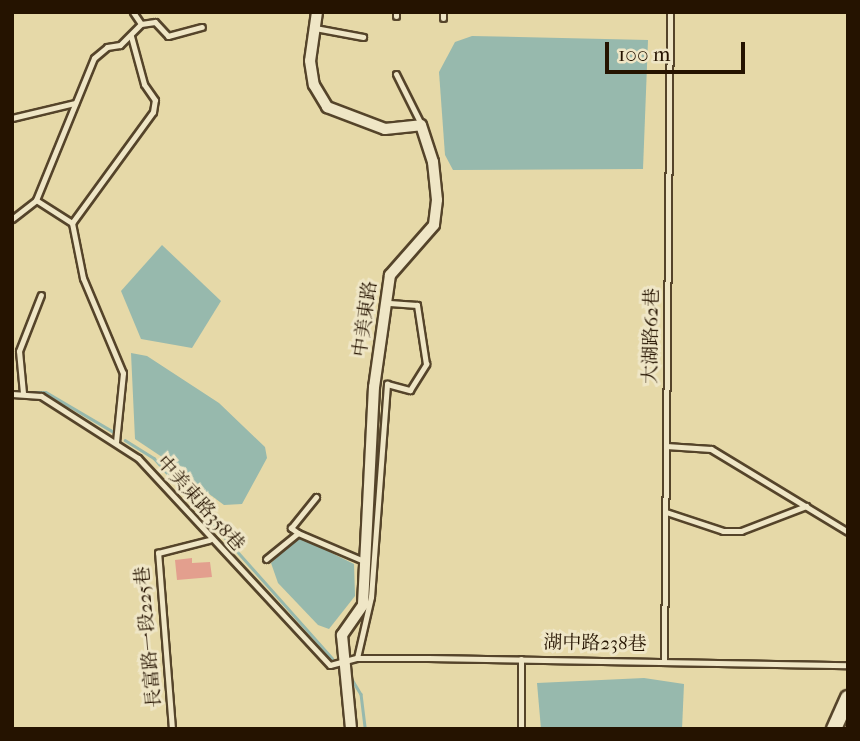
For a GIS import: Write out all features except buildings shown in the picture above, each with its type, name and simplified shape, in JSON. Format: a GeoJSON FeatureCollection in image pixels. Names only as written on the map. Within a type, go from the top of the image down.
{"type":"FeatureCollection","features":[{"type":"Feature","properties":{"kind":"street"},"geometry":{"type":"LineString","coordinates":[[317,12],[310,61],[314,85],[327,107],[384,128],[421,125]]}},
{"type":"Feature","properties":{"kind":"street","name":"中美東路"},"geometry":{"type":"LineString","coordinates":[[351,729],[342,635],[363,605],[374,387],[390,275],[434,225],[433,162],[421,125]]}},
{"type":"Feature","properties":{"kind":"street"},"geometry":{"type":"LineString","coordinates":[[834,729],[848,698]]}},
{"type":"Feature","properties":{"kind":"lane"},"geometry":{"type":"LineString","coordinates":[[133,12],[141,24]]}},
{"type":"Feature","properties":{"kind":"lane","name":"大湖路62巷"},"geometry":{"type":"LineString","coordinates":[[664,661],[670,12]]}},
{"type":"Feature","properties":{"kind":"lane"},"geometry":{"type":"LineString","coordinates":[[12,219],[36,200],[94,58],[131,36],[141,24],[155,22],[168,36],[202,27]]}},
{"type":"Feature","properties":{"kind":"lane"},"geometry":{"type":"LineString","coordinates":[[315,28],[363,37]]}},
{"type":"Feature","properties":{"kind":"lane"},"geometry":{"type":"LineString","coordinates":[[72,223],[153,112],[155,100],[144,83],[131,36]]}},
{"type":"Feature","properties":{"kind":"lane"},"geometry":{"type":"LineString","coordinates":[[396,74],[421,125]]}},
{"type":"Feature","properties":{"kind":"lane"},"geometry":{"type":"LineString","coordinates":[[12,118],[75,103]]}},
{"type":"Feature","properties":{"kind":"lane"},"geometry":{"type":"LineString","coordinates":[[36,200],[72,223],[83,278],[123,373],[116,442]]}},
{"type":"Feature","properties":{"kind":"lane"},"geometry":{"type":"LineString","coordinates":[[23,393],[19,351],[41,295]]}},
{"type":"Feature","properties":{"kind":"lane"},"geometry":{"type":"LineString","coordinates":[[357,658],[371,597],[387,384],[410,390],[426,364],[417,305],[386,303]]}},
{"type":"Feature","properties":{"kind":"lane","name":"中美東路358巷"},"geometry":{"type":"LineString","coordinates":[[12,394],[41,396],[138,458],[209,540],[330,665],[343,665]]}},
{"type":"Feature","properties":{"kind":"lane"},"geometry":{"type":"LineString","coordinates":[[666,446],[711,449],[848,532]]}},
{"type":"Feature","properties":{"kind":"lane"},"geometry":{"type":"LineString","coordinates":[[316,497],[291,528],[366,562]]}},
{"type":"Feature","properties":{"kind":"lane"},"geometry":{"type":"LineString","coordinates":[[666,512],[723,531],[741,531],[806,506]]}},
{"type":"Feature","properties":{"kind":"lane"},"geometry":{"type":"LineString","coordinates":[[266,559],[298,533]]}},
{"type":"Feature","properties":{"kind":"lane","name":"長富路一段225巷"},"geometry":{"type":"LineString","coordinates":[[172,729],[158,553],[209,540]]}},
{"type":"Feature","properties":{"kind":"lane","name":"湖中路238巷"},"geometry":{"type":"LineString","coordinates":[[343,665],[357,658],[848,665]]}},
{"type":"Feature","properties":{"kind":"lane"},"geometry":{"type":"LineString","coordinates":[[521,659],[521,729]]}},
{"type":"Feature","properties":{"kind":"water"},"geometry":{"type":"Polygon","coordinates":[[[472,36],[648,40],[643,169],[453,170],[445,155],[439,72],[455,42],[472,36]]]}},
{"type":"Feature","properties":{"kind":"water"},"geometry":{"type":"Polygon","coordinates":[[[162,245],[221,301],[192,348],[141,339],[121,291],[162,245]]]}},
{"type":"Feature","properties":{"kind":"water"},"geometry":{"type":"Polygon","coordinates":[[[131,353],[147,356],[219,403],[265,447],[267,458],[242,504],[224,505],[201,488],[183,485],[162,457],[135,439],[131,353]]]}},
{"type":"Feature","properties":{"kind":"water"},"geometry":{"type":"Polygon","coordinates":[[[299,537],[354,564],[355,596],[329,629],[318,625],[278,583],[271,563],[299,537]]]}},
{"type":"Feature","properties":{"kind":"water"},"geometry":{"type":"Polygon","coordinates":[[[644,678],[684,684],[682,729],[541,729],[537,683],[644,678]]]}},
{"type":"Feature","properties":{"kind":"waterway"},"geometry":{"type":"LineString","coordinates":[[31,392],[46,392],[112,431]]}},
{"type":"Feature","properties":{"kind":"waterway"},"geometry":{"type":"LineString","coordinates":[[125,440],[154,458],[332,658]]}},
{"type":"Feature","properties":{"kind":"waterway"},"geometry":{"type":"LineString","coordinates":[[350,676],[361,694],[365,729]]}}]}
